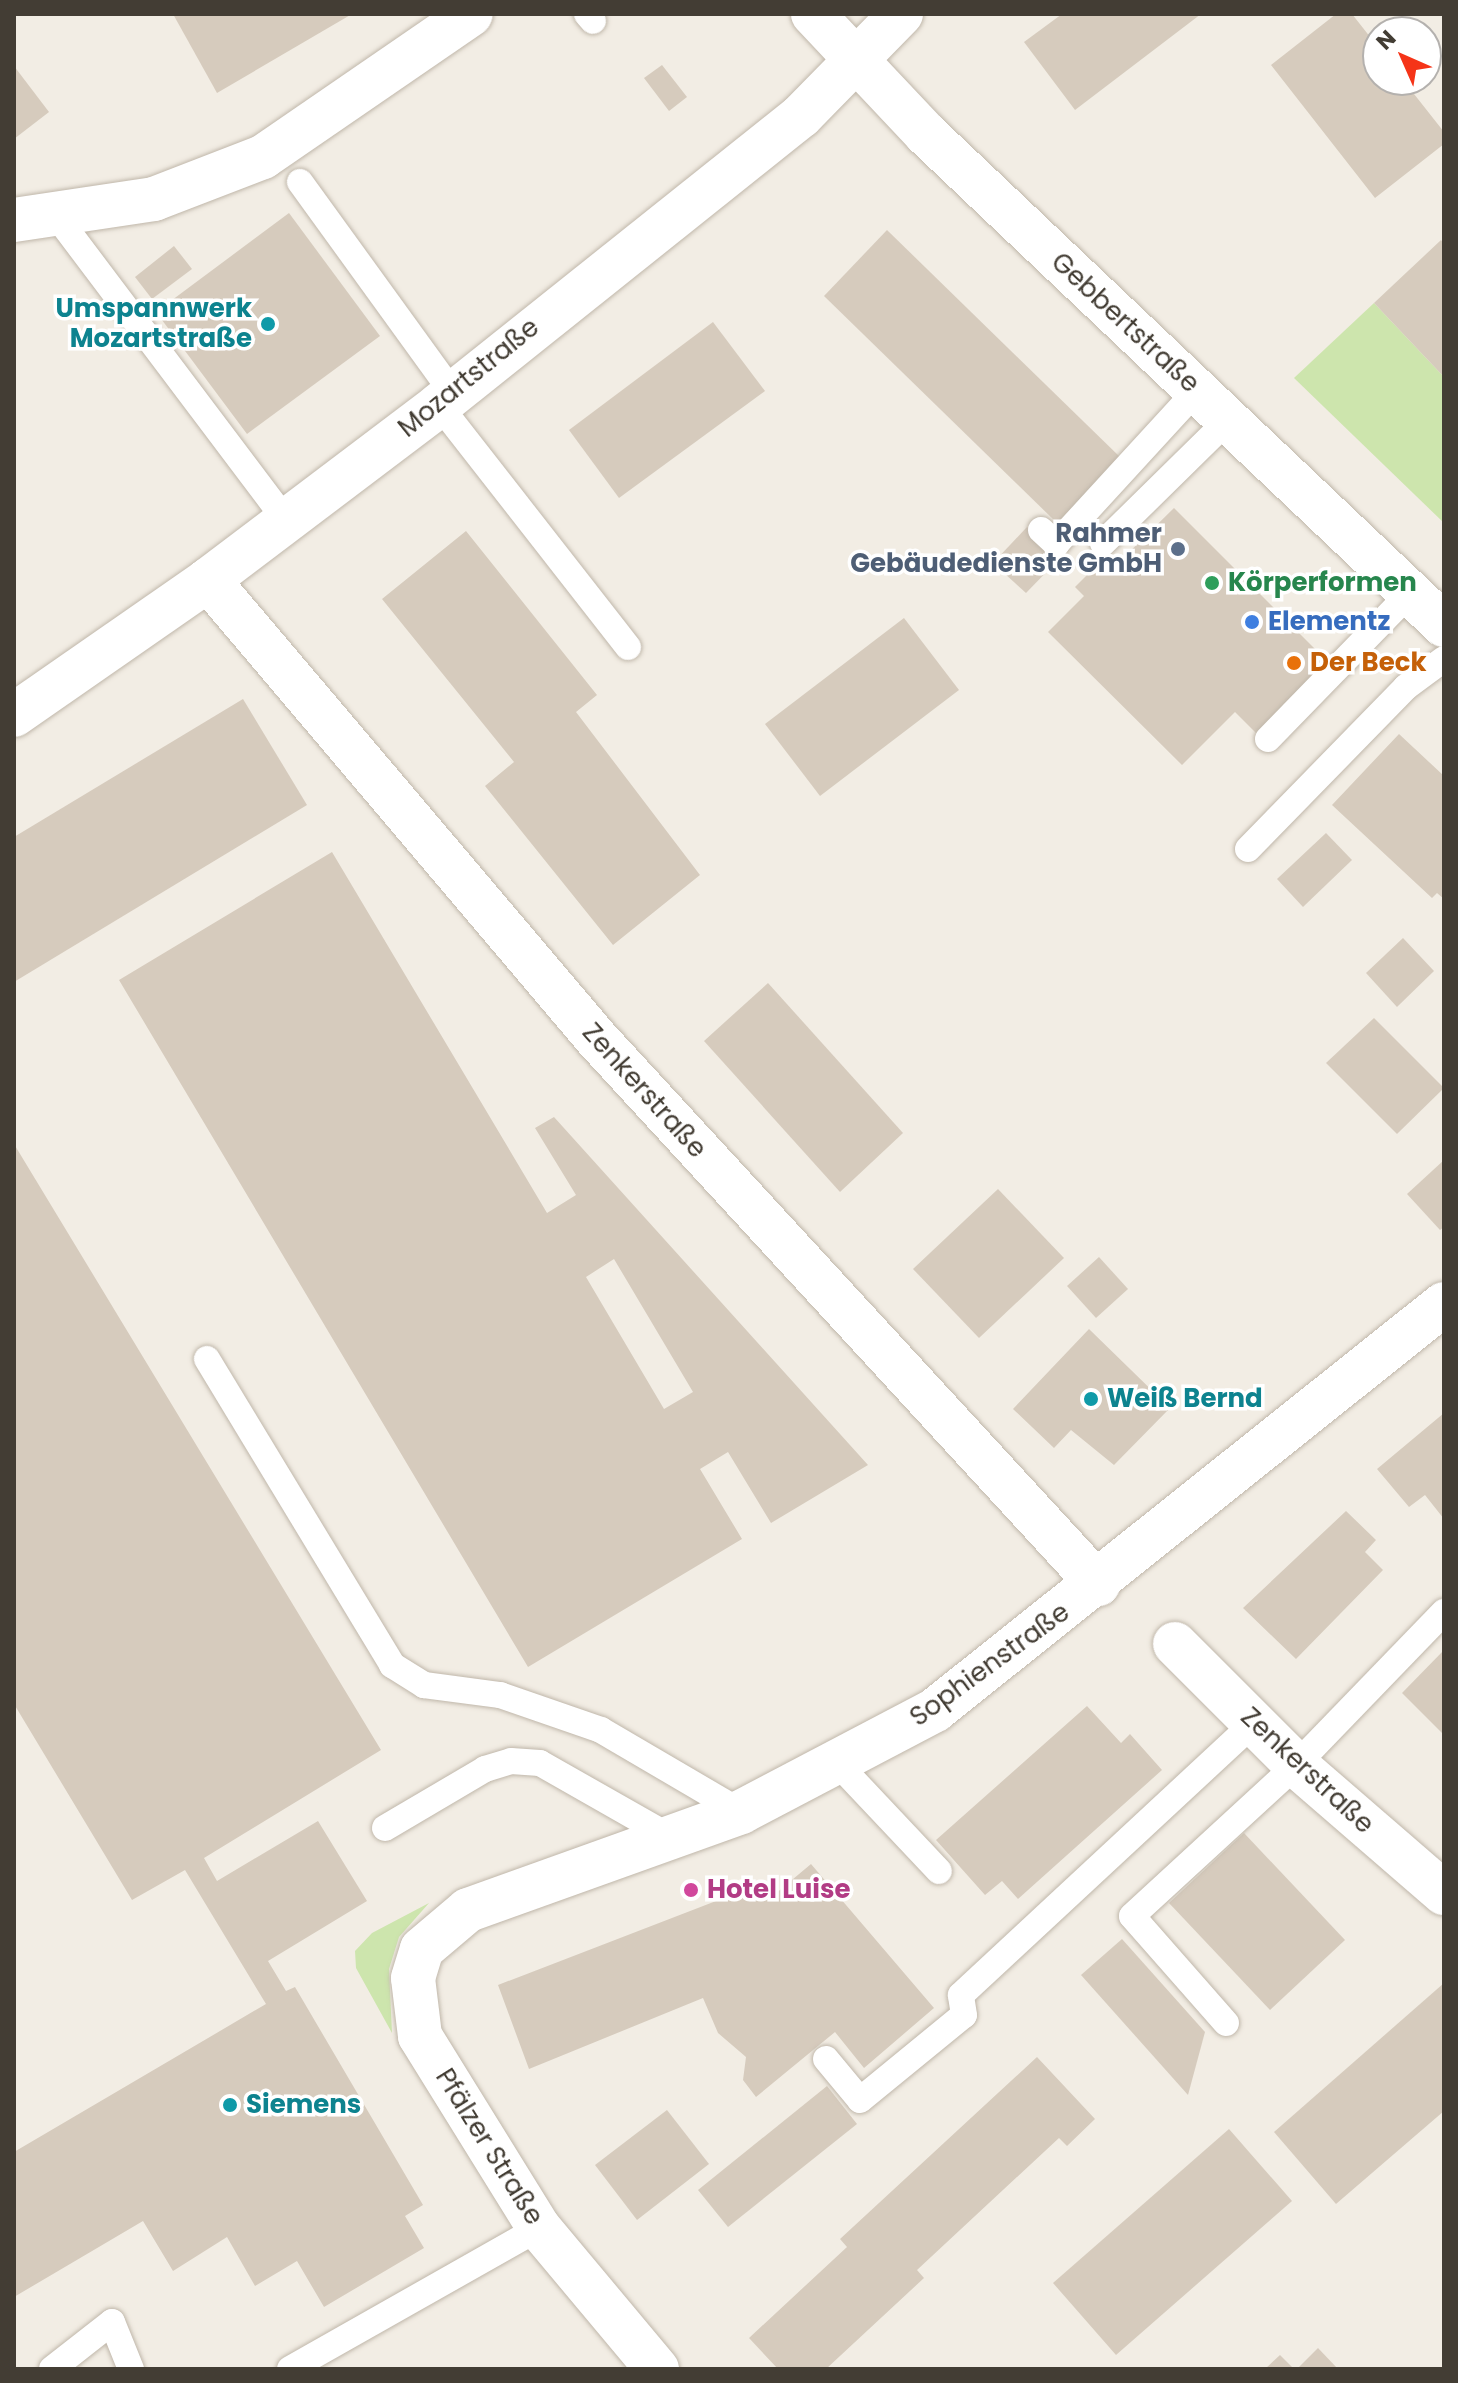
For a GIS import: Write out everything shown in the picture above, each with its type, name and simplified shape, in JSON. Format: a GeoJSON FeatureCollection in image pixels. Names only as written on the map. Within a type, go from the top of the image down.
{"type":"FeatureCollection","features":[{"type":"Feature","properties":{"kind":"street"},"geometry":{"type":"LineString","coordinates":[[34,217],[154,199],[263,157],[471,14]]}},
{"type":"Feature","properties":{"kind":"street","name":"Gebbertstraße"},"geometry":{"type":"LineString","coordinates":[[813,14],[855,61],[1444,625]]}},
{"type":"Feature","properties":{"kind":"street","name":"Mozartstraße"},"geometry":{"type":"LineString","coordinates":[[14,715],[208,580],[446,399],[801,116],[901,14]]}},
{"type":"Feature","properties":{"kind":"street","name":"Zenkerstraße"},"geometry":{"type":"LineString","coordinates":[[208,580],[596,1038],[1098,1584]]}},
{"type":"Feature","properties":{"kind":"street","name":"Sophienstraße"},"geometry":{"type":"LineString","coordinates":[[468,1910],[741,1812],[838,1764],[935,1710],[1098,1584],[1444,1304]]}},
{"type":"Feature","properties":{"kind":"street","name":"Zenkerstraße"},"geometry":{"type":"LineString","coordinates":[[1175,1644],[1296,1765],[1444,1893]]}},
{"type":"Feature","properties":{"kind":"street","name":"Pfälzer Straße"},"geometry":{"type":"LineString","coordinates":[[468,1910],[422,1949],[413,2012],[539,2228],[654,2368]]}},
{"type":"Feature","properties":{"kind":"lane"},"geometry":{"type":"LineString","coordinates":[[300,182],[446,399],[628,647]]}},
{"type":"Feature","properties":{"kind":"lane"},"geometry":{"type":"LineString","coordinates":[[34,217],[287,522]]}},
{"type":"Feature","properties":{"kind":"lane"},"geometry":{"type":"LineString","coordinates":[[1041,530],[1056,544],[1197,390]]}},
{"type":"Feature","properties":{"kind":"lane"},"geometry":{"type":"LineString","coordinates":[[1103,543],[1228,420]]}},
{"type":"Feature","properties":{"kind":"lane"},"geometry":{"type":"LineString","coordinates":[[1268,739],[1410,593]]}},
{"type":"Feature","properties":{"kind":"lane"},"geometry":{"type":"LineString","coordinates":[[1248,849],[1406,687],[1444,659]]}},
{"type":"Feature","properties":{"kind":"lane"},"geometry":{"type":"LineString","coordinates":[[207,1359],[392,1665],[443,1691],[500,1695],[601,1730],[741,1812]]}},
{"type":"Feature","properties":{"kind":"lane"},"geometry":{"type":"LineString","coordinates":[[1226,2023],[1132,1916],[1296,1765],[1444,1612]]}},
{"type":"Feature","properties":{"kind":"lane"},"geometry":{"type":"LineString","coordinates":[[826,2059],[860,2100],[964,2015],[961,1995],[1254,1723]]}},
{"type":"Feature","properties":{"kind":"lane"},"geometry":{"type":"LineString","coordinates":[[385,1828],[511,1761],[540,1763],[672,1838]]}},
{"type":"Feature","properties":{"kind":"lane"},"geometry":{"type":"LineString","coordinates":[[838,1764],[939,1871]]}},
{"type":"Feature","properties":{"kind":"lane"},"geometry":{"type":"LineString","coordinates":[[290,2369],[539,2228]]}},
{"type":"Feature","properties":{"kind":"lane"},"geometry":{"type":"LineString","coordinates":[[52,2369],[112,2322],[131,2369]]}},
{"type":"Feature","properties":{"kind":"green space"},"geometry":{"type":"Polygon","coordinates":[[[1374,303],[1444,377],[1444,523],[1294,378],[1374,303]]]}},
{"type":"Feature","properties":{"kind":"green space"},"geometry":{"type":"Polygon","coordinates":[[[429,1903],[399,1937],[389,1969],[392,2033],[356,1968],[355,1951],[372,1933],[429,1903]]]}},
{"type":"Feature","properties":{"kind":"building"},"geometry":{"type":"Polygon","coordinates":[[[173,14],[352,14],[217,93],[173,14]]]}},
{"type":"Feature","properties":{"kind":"building"},"geometry":{"type":"Polygon","coordinates":[[[1062,14],[1201,14],[1075,110],[1024,42],[1062,14]]]}},
{"type":"Feature","properties":{"kind":"building"},"geometry":{"type":"Polygon","coordinates":[[[1336,14],[1352,14],[1362,27],[1362,96],[1416,96],[1444,132],[1444,144],[1375,198],[1271,65],[1336,14]]]}},
{"type":"Feature","properties":{"kind":"building"},"geometry":{"type":"Polygon","coordinates":[[[662,65],[687,97],[669,111],[644,78],[662,65]]]}},
{"type":"Feature","properties":{"kind":"building"},"geometry":{"type":"Polygon","coordinates":[[[14,66],[49,112],[14,139],[14,66]]]}},
{"type":"Feature","properties":{"kind":"building","name":"Umspannwerk Mozartstraße"},"geometry":{"type":"Polygon","coordinates":[[[289,213],[380,336],[247,434],[156,312],[289,213]]]}},
{"type":"Feature","properties":{"kind":"building"},"geometry":{"type":"Polygon","coordinates":[[[887,230],[1121,458],[1057,523],[824,296],[887,230]]]}},
{"type":"Feature","properties":{"kind":"building"},"geometry":{"type":"Polygon","coordinates":[[[1441,240],[1444,244],[1444,377],[1374,303],[1441,240]]]}},
{"type":"Feature","properties":{"kind":"building"},"geometry":{"type":"Polygon","coordinates":[[[174,246],[192,269],[152,299],[135,277],[174,246]]]}},
{"type":"Feature","properties":{"kind":"building"},"geometry":{"type":"Polygon","coordinates":[[[713,322],[765,391],[619,498],[569,430],[713,322]]]}},
{"type":"Feature","properties":{"kind":"building"},"geometry":{"type":"Polygon","coordinates":[[[1174,508],[1329,663],[1257,734],[1235,712],[1182,765],[1048,632],[1084,596],[1075,587],[1103,559],[1113,568],[1174,508]]]}},
{"type":"Feature","properties":{"kind":"building"},"geometry":{"type":"Polygon","coordinates":[[[1027,527],[1060,558],[1026,593],[993,563],[1027,527]]]}},
{"type":"Feature","properties":{"kind":"building"},"geometry":{"type":"Polygon","coordinates":[[[466,531],[597,695],[576,712],[700,875],[613,945],[485,786],[514,762],[382,599],[466,531]]]}},
{"type":"Feature","properties":{"kind":"building"},"geometry":{"type":"Polygon","coordinates":[[[904,618],[959,690],[820,796],[765,724],[904,618]]]}},
{"type":"Feature","properties":{"kind":"building"},"geometry":{"type":"Polygon","coordinates":[[[243,699],[307,805],[14,982],[14,837],[243,699]]]}},
{"type":"Feature","properties":{"kind":"building"},"geometry":{"type":"Polygon","coordinates":[[[1399,734],[1444,776],[1444,899],[1437,893],[1432,898],[1332,805],[1399,734]]]}},
{"type":"Feature","properties":{"kind":"building"},"geometry":{"type":"Polygon","coordinates":[[[1326,833],[1352,860],[1303,907],[1277,879],[1326,833]]]}},
{"type":"Feature","properties":{"kind":"building"},"geometry":{"type":"Polygon","coordinates":[[[332,852],[547,1213],[576,1195],[535,1128],[554,1117],[868,1465],[771,1523],[728,1452],[700,1469],[742,1539],[528,1667],[119,980],[332,852]],[[614,1259],[586,1277],[664,1409],[693,1392],[614,1259]]]}},
{"type":"Feature","properties":{"kind":"building"},"geometry":{"type":"Polygon","coordinates":[[[1403,938],[1434,971],[1397,1007],[1366,973],[1403,938]]]}},
{"type":"Feature","properties":{"kind":"building"},"geometry":{"type":"Polygon","coordinates":[[[768,983],[903,1133],[840,1192],[704,1041],[768,983]]]}},
{"type":"Feature","properties":{"kind":"building"},"geometry":{"type":"Polygon","coordinates":[[[1374,1018],[1444,1088],[1397,1134],[1326,1063],[1374,1018]]]}},
{"type":"Feature","properties":{"kind":"building"},"geometry":{"type":"Polygon","coordinates":[[[14,1144],[381,1750],[204,1858],[217,1881],[318,1821],[367,1901],[268,1961],[286,1991],[295,1987],[423,2205],[405,2216],[424,2248],[324,2307],[297,2261],[255,2286],[227,2237],[173,2271],[143,2221],[14,2297],[14,2152],[266,2004],[185,1870],[132,1900],[14,1704],[14,1144]]]}},
{"type":"Feature","properties":{"kind":"building"},"geometry":{"type":"Polygon","coordinates":[[[1444,1160],[1444,1227],[1440,1230],[1407,1194],[1444,1160]]]}},
{"type":"Feature","properties":{"kind":"building"},"geometry":{"type":"Polygon","coordinates":[[[998,1189],[1064,1258],[979,1338],[913,1269],[998,1189]]]}},
{"type":"Feature","properties":{"kind":"building"},"geometry":{"type":"Polygon","coordinates":[[[1099,1257],[1128,1289],[1096,1318],[1067,1286],[1099,1257]]]}},
{"type":"Feature","properties":{"kind":"building","name":"Weiß Bernd"},"geometry":{"type":"Polygon","coordinates":[[[1089,1329],[1170,1408],[1114,1465],[1071,1430],[1054,1448],[1013,1409],[1089,1329]]]}},
{"type":"Feature","properties":{"kind":"building"},"geometry":{"type":"Polygon","coordinates":[[[1444,1413],[1444,1519],[1425,1495],[1409,1507],[1377,1469],[1444,1413]]]}},
{"type":"Feature","properties":{"kind":"building"},"geometry":{"type":"Polygon","coordinates":[[[1346,1511],[1376,1540],[1365,1552],[1383,1570],[1296,1659],[1243,1608],[1346,1511]]]}},
{"type":"Feature","properties":{"kind":"building"},"geometry":{"type":"Polygon","coordinates":[[[1444,1650],[1444,1735],[1402,1693],[1444,1650]]]}},
{"type":"Feature","properties":{"kind":"building"},"geometry":{"type":"Polygon","coordinates":[[[1087,1706],[1121,1743],[1130,1734],[1162,1770],[1018,1899],[1002,1881],[985,1895],[936,1840],[1087,1706]]]}},
{"type":"Feature","properties":{"kind":"building"},"geometry":{"type":"Polygon","coordinates":[[[1244,1833],[1345,1940],[1270,2010],[1169,1903],[1244,1833]]]}},
{"type":"Feature","properties":{"kind":"building"},"geometry":{"type":"Polygon","coordinates":[[[811,1864],[934,2008],[864,2068],[835,2032],[756,2097],[743,2080],[746,2057],[718,2033],[703,1998],[529,2069],[498,1985],[765,1882],[774,1895],[811,1864]]]}},
{"type":"Feature","properties":{"kind":"building"},"geometry":{"type":"Polygon","coordinates":[[[1122,1939],[1205,2032],[1188,2095],[1081,1975],[1122,1939]]]}},
{"type":"Feature","properties":{"kind":"building"},"geometry":{"type":"Polygon","coordinates":[[[1444,1983],[1444,2111],[1336,2204],[1274,2132],[1444,1983]]]}},
{"type":"Feature","properties":{"kind":"building"},"geometry":{"type":"Polygon","coordinates":[[[1037,2057],[1095,2119],[1067,2146],[1059,2138],[917,2270],[924,2278],[826,2369],[778,2369],[749,2338],[847,2247],[840,2239],[1037,2057]]]}},
{"type":"Feature","properties":{"kind":"building"},"geometry":{"type":"Polygon","coordinates":[[[827,2086],[857,2124],[728,2227],[698,2190],[827,2086]]]}},
{"type":"Feature","properties":{"kind":"building"},"geometry":{"type":"Polygon","coordinates":[[[667,2110],[709,2164],[637,2220],[595,2165],[667,2110]]]}},
{"type":"Feature","properties":{"kind":"building"},"geometry":{"type":"Polygon","coordinates":[[[1229,2129],[1292,2201],[1116,2355],[1053,2283],[1229,2129]]]}},
{"type":"Feature","properties":{"kind":"building"},"geometry":{"type":"Polygon","coordinates":[[[1318,2348],[1338,2369],[1297,2369],[1318,2348]]]}},
{"type":"Feature","properties":{"kind":"building"},"geometry":{"type":"Polygon","coordinates":[[[1280,2355],[1294,2369],[1265,2369],[1280,2355]]]}},
{"type":"Feature","properties":{"kind":"place","name":"Umspannwerk Mozartstraße"},"geometry":{"type":"Point","coordinates":[268,324]}},
{"type":"Feature","properties":{"kind":"place","name":"Rahmer Gebäudedienste GmbH"},"geometry":{"type":"Point","coordinates":[1178,549]}},
{"type":"Feature","properties":{"kind":"place","name":"Körperformen"},"geometry":{"type":"Point","coordinates":[1212,583]}},
{"type":"Feature","properties":{"kind":"place","name":"Elementz"},"geometry":{"type":"Point","coordinates":[1252,622]}},
{"type":"Feature","properties":{"kind":"place","name":"Der Beck"},"geometry":{"type":"Point","coordinates":[1294,663]}},
{"type":"Feature","properties":{"kind":"place","name":"Weiß Bernd"},"geometry":{"type":"Point","coordinates":[1091,1399]}},
{"type":"Feature","properties":{"kind":"place","name":"Hotel Luise"},"geometry":{"type":"Point","coordinates":[691,1890]}},
{"type":"Feature","properties":{"kind":"place","name":"Siemens"},"geometry":{"type":"Point","coordinates":[230,2105]}}]}
